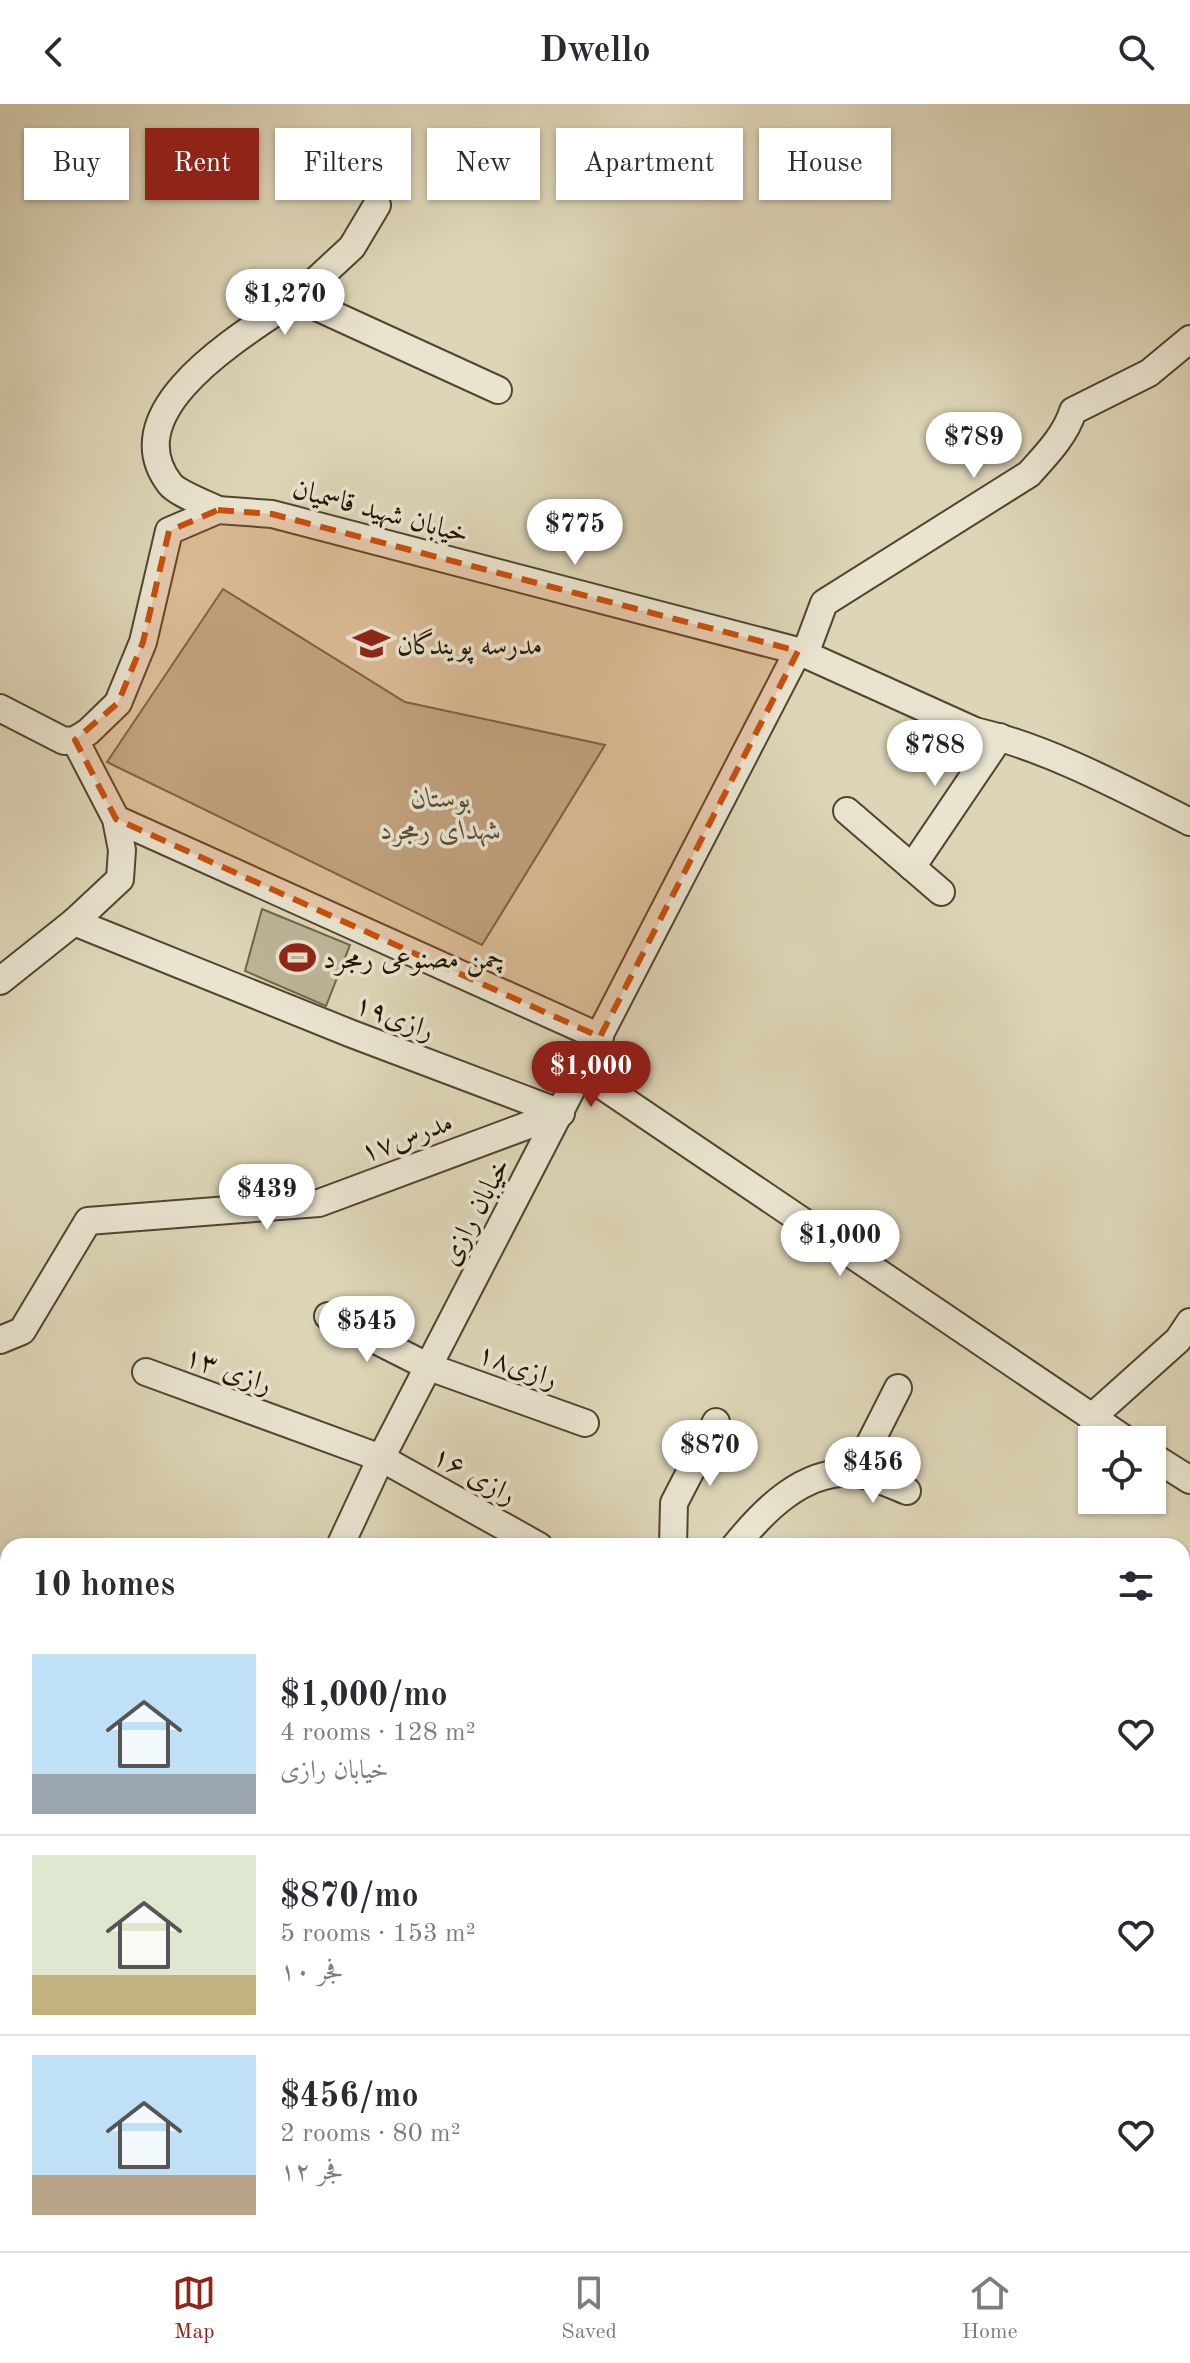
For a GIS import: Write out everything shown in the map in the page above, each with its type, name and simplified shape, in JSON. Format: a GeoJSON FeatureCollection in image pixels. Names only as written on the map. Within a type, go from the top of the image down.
{"type":"FeatureCollection","features":[{"type":"Feature","properties":{"kind":"street"},"geometry":{"type":"LineString","coordinates":[[218,510],[171,486],[155,455],[158,422],[175,394],[220,351],[297,298],[352,247],[377,205]]}},
{"type":"Feature","properties":{"kind":"street"},"geometry":{"type":"LineString","coordinates":[[297,298],[498,390]]}},
{"type":"Feature","properties":{"kind":"street","name":"خیابان رازی"},"geometry":{"type":"LineString","coordinates":[[344,1538],[381,1458],[802,652],[824,603],[1029,474],[1051,450],[1069,423],[1073,411],[1149,373],[1190,339]]}},
{"type":"Feature","properties":{"kind":"street","name":"خیابان شهید قاسمیان"},"geometry":{"type":"LineString","coordinates":[[75,740],[88,732],[118,703],[143,642],[169,531],[218,510],[272,514],[802,652],[975,731],[1000,737],[1109,781],[1190,822]]}},
{"type":"Feature","properties":{"kind":"street"},"geometry":{"type":"LineString","coordinates":[[0,708],[64,741],[75,740],[116,819],[122,850],[120,879],[74,922],[0,981]]}},
{"type":"Feature","properties":{"kind":"street"},"geometry":{"type":"LineString","coordinates":[[912,867],[1000,737]]}},
{"type":"Feature","properties":{"kind":"street"},"geometry":{"type":"LineString","coordinates":[[847,811],[941,892]]}},
{"type":"Feature","properties":{"kind":"street"},"geometry":{"type":"LineString","coordinates":[[116,819],[600,1037]]}},
{"type":"Feature","properties":{"kind":"street","name":"رازی۱۹"},"geometry":{"type":"LineString","coordinates":[[74,922],[352,1034],[561,1113]]}},
{"type":"Feature","properties":{"kind":"street"},"geometry":{"type":"LineString","coordinates":[[582,1072],[1104,1426]]}},
{"type":"Feature","properties":{"kind":"street","name":"مدرس۱۷"},"geometry":{"type":"LineString","coordinates":[[0,1340],[22,1331],[88,1221],[319,1203],[561,1113]]}},
{"type":"Feature","properties":{"kind":"street","name":"رازی۱۸"},"geometry":{"type":"LineString","coordinates":[[328,1316],[429,1367],[585,1423]]}},
{"type":"Feature","properties":{"kind":"street"},"geometry":{"type":"LineString","coordinates":[[1091,1418],[1178,1340],[1190,1322]]}},
{"type":"Feature","properties":{"kind":"street","name":"رازی ۱۳"},"geometry":{"type":"LineString","coordinates":[[146,1372],[381,1458]]}},
{"type":"Feature","properties":{"kind":"street"},"geometry":{"type":"LineString","coordinates":[[855,1473],[898,1388]]}},
{"type":"Feature","properties":{"kind":"street"},"geometry":{"type":"LineString","coordinates":[[673,1538],[674,1503],[716,1422]]}},
{"type":"Feature","properties":{"kind":"street","name":"رازی ۱۶"},"geometry":{"type":"LineString","coordinates":[[381,1458],[525,1538]]}},
{"type":"Feature","properties":{"kind":"street"},"geometry":{"type":"LineString","coordinates":[[1166,1465],[1190,1480]]}},
{"type":"Feature","properties":{"kind":"street"},"geometry":{"type":"LineString","coordinates":[[741,1538],[760,1514],[814,1477],[855,1473],[907,1491]]}},
{"type":"Feature","properties":{"kind":"highlighted area"},"geometry":{"type":"Polygon","coordinates":[[[218,510],[272,514],[798,651],[600,1037],[116,819],[75,740],[118,703],[143,642],[169,531],[218,510]]]}},
{"type":"Feature","properties":{"kind":"green space","name":"بوستان شهدای رمجرد"},"geometry":{"type":"Polygon","coordinates":[[[223,589],[405,702],[605,745],[482,945],[107,762],[223,589]]]}},
{"type":"Feature","properties":{"kind":"green space","name":"چمن مصنوعی رمجرد"},"geometry":{"type":"Polygon","coordinates":[[[262,909],[350,945],[326,1006],[245,971],[262,909]]]}},
{"type":"Feature","properties":{"kind":"place","name":"مدرسه پویندگان"},"geometry":{"type":"Point","coordinates":[371,644]}},
{"type":"Feature","properties":{"kind":"place","name":"چمن مصنوعی رمجرد"},"geometry":{"type":"Point","coordinates":[297,958]}}]}
